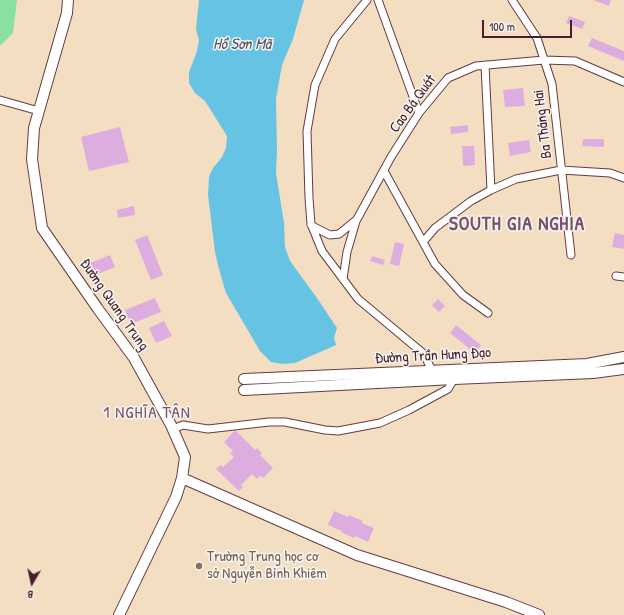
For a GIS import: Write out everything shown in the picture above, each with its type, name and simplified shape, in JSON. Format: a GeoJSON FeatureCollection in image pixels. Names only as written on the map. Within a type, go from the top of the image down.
{"type":"FeatureCollection","features":[{"type":"Feature","properties":{"kind":"street","name":"Đường Quang Trung"},"geometry":{"type":"LineString","coordinates":[[68,0],[67,13],[34,128],[32,159],[42,228],[134,358],[173,429],[185,457],[182,478],[176,497],[118,615]]}},
{"type":"Feature","properties":{"kind":"street"},"geometry":{"type":"LineString","coordinates":[[367,0],[335,39],[315,85],[307,131],[311,224],[322,251],[358,300],[424,354],[432,376]]}},
{"type":"Feature","properties":{"kind":"street"},"geometry":{"type":"LineString","coordinates":[[378,0],[419,113]]}},
{"type":"Feature","properties":{"kind":"street","name":"Ba Tháng Hai"},"geometry":{"type":"LineString","coordinates":[[512,0],[537,38],[552,84],[571,255]]}},
{"type":"Feature","properties":{"kind":"street","name":"Cao Bá Quát"},"geometry":{"type":"LineString","coordinates":[[343,279],[347,252],[356,221],[419,113],[448,78],[476,66],[544,60],[575,61],[624,82]]}},
{"type":"Feature","properties":{"kind":"street"},"geometry":{"type":"LineString","coordinates":[[485,65],[491,190]]}},
{"type":"Feature","properties":{"kind":"street"},"geometry":{"type":"LineString","coordinates":[[0,100],[39,111]]}},
{"type":"Feature","properties":{"kind":"street"},"geometry":{"type":"LineString","coordinates":[[423,242],[435,228],[471,201],[516,179],[561,170],[610,173],[624,178]]}},
{"type":"Feature","properties":{"kind":"street"},"geometry":{"type":"LineString","coordinates":[[384,171],[435,264],[463,295],[488,313]]}},
{"type":"Feature","properties":{"kind":"street","name":"Cao Bá Quát"},"geometry":{"type":"LineString","coordinates":[[311,224],[330,235],[339,234],[356,221]]}},
{"type":"Feature","properties":{"kind":"street"},"geometry":{"type":"LineString","coordinates":[[616,276],[624,277]]}},
{"type":"Feature","properties":{"kind":"street","name":"Đường Trần Hưng Đạo"},"geometry":{"type":"LineString","coordinates":[[244,379],[316,381],[432,376],[587,364],[624,357]]}},
{"type":"Feature","properties":{"kind":"street","name":"Đường Trần Hưng Đạo"},"geometry":{"type":"LineString","coordinates":[[432,376],[454,379],[593,373],[624,368]]}},
{"type":"Feature","properties":{"kind":"street"},"geometry":{"type":"LineString","coordinates":[[173,429],[183,426],[208,429],[269,422],[284,422],[338,431],[380,423],[409,410],[448,388],[454,379]]}},
{"type":"Feature","properties":{"kind":"street","name":"Đường Trần Hưng Đạo"},"geometry":{"type":"LineString","coordinates":[[244,390],[316,381]]}},
{"type":"Feature","properties":{"kind":"street"},"geometry":{"type":"LineString","coordinates":[[182,478],[357,555],[506,602],[539,615]]}},
{"type":"Feature","properties":{"kind":"green space"},"geometry":{"type":"Polygon","coordinates":[[[0,0],[17,0],[13,33],[0,46],[0,0]]]}},
{"type":"Feature","properties":{"kind":"water","name":"Hồ Sơn Mã"},"geometry":{"type":"Polygon","coordinates":[[[199,0],[304,0],[293,39],[282,65],[276,99],[276,173],[284,223],[285,247],[290,261],[337,328],[334,338],[336,345],[295,363],[282,364],[271,362],[260,351],[226,293],[219,269],[215,252],[208,195],[209,177],[226,148],[227,136],[205,101],[195,93],[189,83],[189,72],[197,51],[199,40],[196,29],[199,0]]]}},
{"type":"Feature","properties":{"kind":"building"},"geometry":{"type":"Polygon","coordinates":[[[593,0],[611,0],[609,6],[593,0]]]}},
{"type":"Feature","properties":{"kind":"building"},"geometry":{"type":"Polygon","coordinates":[[[569,16],[585,22],[582,29],[566,23],[569,16]]]}},
{"type":"Feature","properties":{"kind":"building"},"geometry":{"type":"Polygon","coordinates":[[[592,38],[624,51],[624,61],[588,46],[592,38]]]}},
{"type":"Feature","properties":{"kind":"building"},"geometry":{"type":"Polygon","coordinates":[[[523,88],[525,106],[505,107],[503,90],[523,88]]]}},
{"type":"Feature","properties":{"kind":"building"},"geometry":{"type":"Polygon","coordinates":[[[468,125],[468,132],[451,134],[450,127],[468,125]]]}},
{"type":"Feature","properties":{"kind":"building"},"geometry":{"type":"Polygon","coordinates":[[[120,127],[129,162],[89,171],[81,137],[120,127]]]}},
{"type":"Feature","properties":{"kind":"building"},"geometry":{"type":"Polygon","coordinates":[[[583,139],[604,139],[604,147],[582,146],[583,139]]]}},
{"type":"Feature","properties":{"kind":"building"},"geometry":{"type":"Polygon","coordinates":[[[529,140],[531,152],[510,156],[508,143],[529,140]]]}},
{"type":"Feature","properties":{"kind":"building"},"geometry":{"type":"Polygon","coordinates":[[[462,146],[474,146],[475,165],[463,166],[462,146]]]}},
{"type":"Feature","properties":{"kind":"building"},"geometry":{"type":"Polygon","coordinates":[[[134,206],[135,215],[118,218],[117,210],[134,206]]]}},
{"type":"Feature","properties":{"kind":"building"},"geometry":{"type":"Polygon","coordinates":[[[615,233],[624,235],[624,249],[612,247],[615,233]]]}},
{"type":"Feature","properties":{"kind":"building"},"geometry":{"type":"Polygon","coordinates":[[[147,235],[163,275],[151,280],[135,240],[147,235]]]}},
{"type":"Feature","properties":{"kind":"building"},"geometry":{"type":"Polygon","coordinates":[[[395,242],[404,244],[399,266],[390,264],[395,242]]]}},
{"type":"Feature","properties":{"kind":"building"},"geometry":{"type":"Polygon","coordinates":[[[110,255],[115,267],[93,276],[88,264],[110,255]]]}},
{"type":"Feature","properties":{"kind":"building"},"geometry":{"type":"Polygon","coordinates":[[[372,256],[385,260],[383,265],[370,261],[372,256]]]}},
{"type":"Feature","properties":{"kind":"building"},"geometry":{"type":"Polygon","coordinates":[[[155,298],[161,312],[131,324],[125,310],[155,298]]]}},
{"type":"Feature","properties":{"kind":"building"},"geometry":{"type":"Polygon","coordinates":[[[438,299],[445,306],[439,312],[432,305],[438,299]]]}},
{"type":"Feature","properties":{"kind":"building"},"geometry":{"type":"Polygon","coordinates":[[[164,321],[172,336],[156,343],[149,328],[164,321]]]}},
{"type":"Feature","properties":{"kind":"building"},"geometry":{"type":"Polygon","coordinates":[[[456,325],[481,345],[475,353],[450,333],[456,325]]]}},
{"type":"Feature","properties":{"kind":"building"},"geometry":{"type":"Polygon","coordinates":[[[235,430],[255,450],[257,448],[262,453],[260,455],[273,468],[263,478],[260,476],[257,479],[252,474],[241,485],[243,487],[239,491],[216,469],[221,465],[223,467],[234,457],[230,453],[233,451],[224,442],[235,430]]]}},
{"type":"Feature","properties":{"kind":"building"},"geometry":{"type":"Polygon","coordinates":[[[334,511],[348,517],[349,515],[374,528],[368,542],[355,536],[354,538],[328,525],[334,511]]]}},
{"type":"Feature","properties":{"kind":"place","name":"Trường Trung học cơ sở Nguyễn Bỉnh Khiêm"},"geometry":{"type":"Point","coordinates":[199,566]}},
{"type":"Feature","properties":{"kind":"district","name":"SOUTH GIA NGHIA"},"geometry":{"type":"Point","coordinates":[517,225]}},
{"type":"Feature","properties":{"kind":"district","name":"1 NGHĨA TÂN"},"geometry":{"type":"Point","coordinates":[147,413]}}]}
